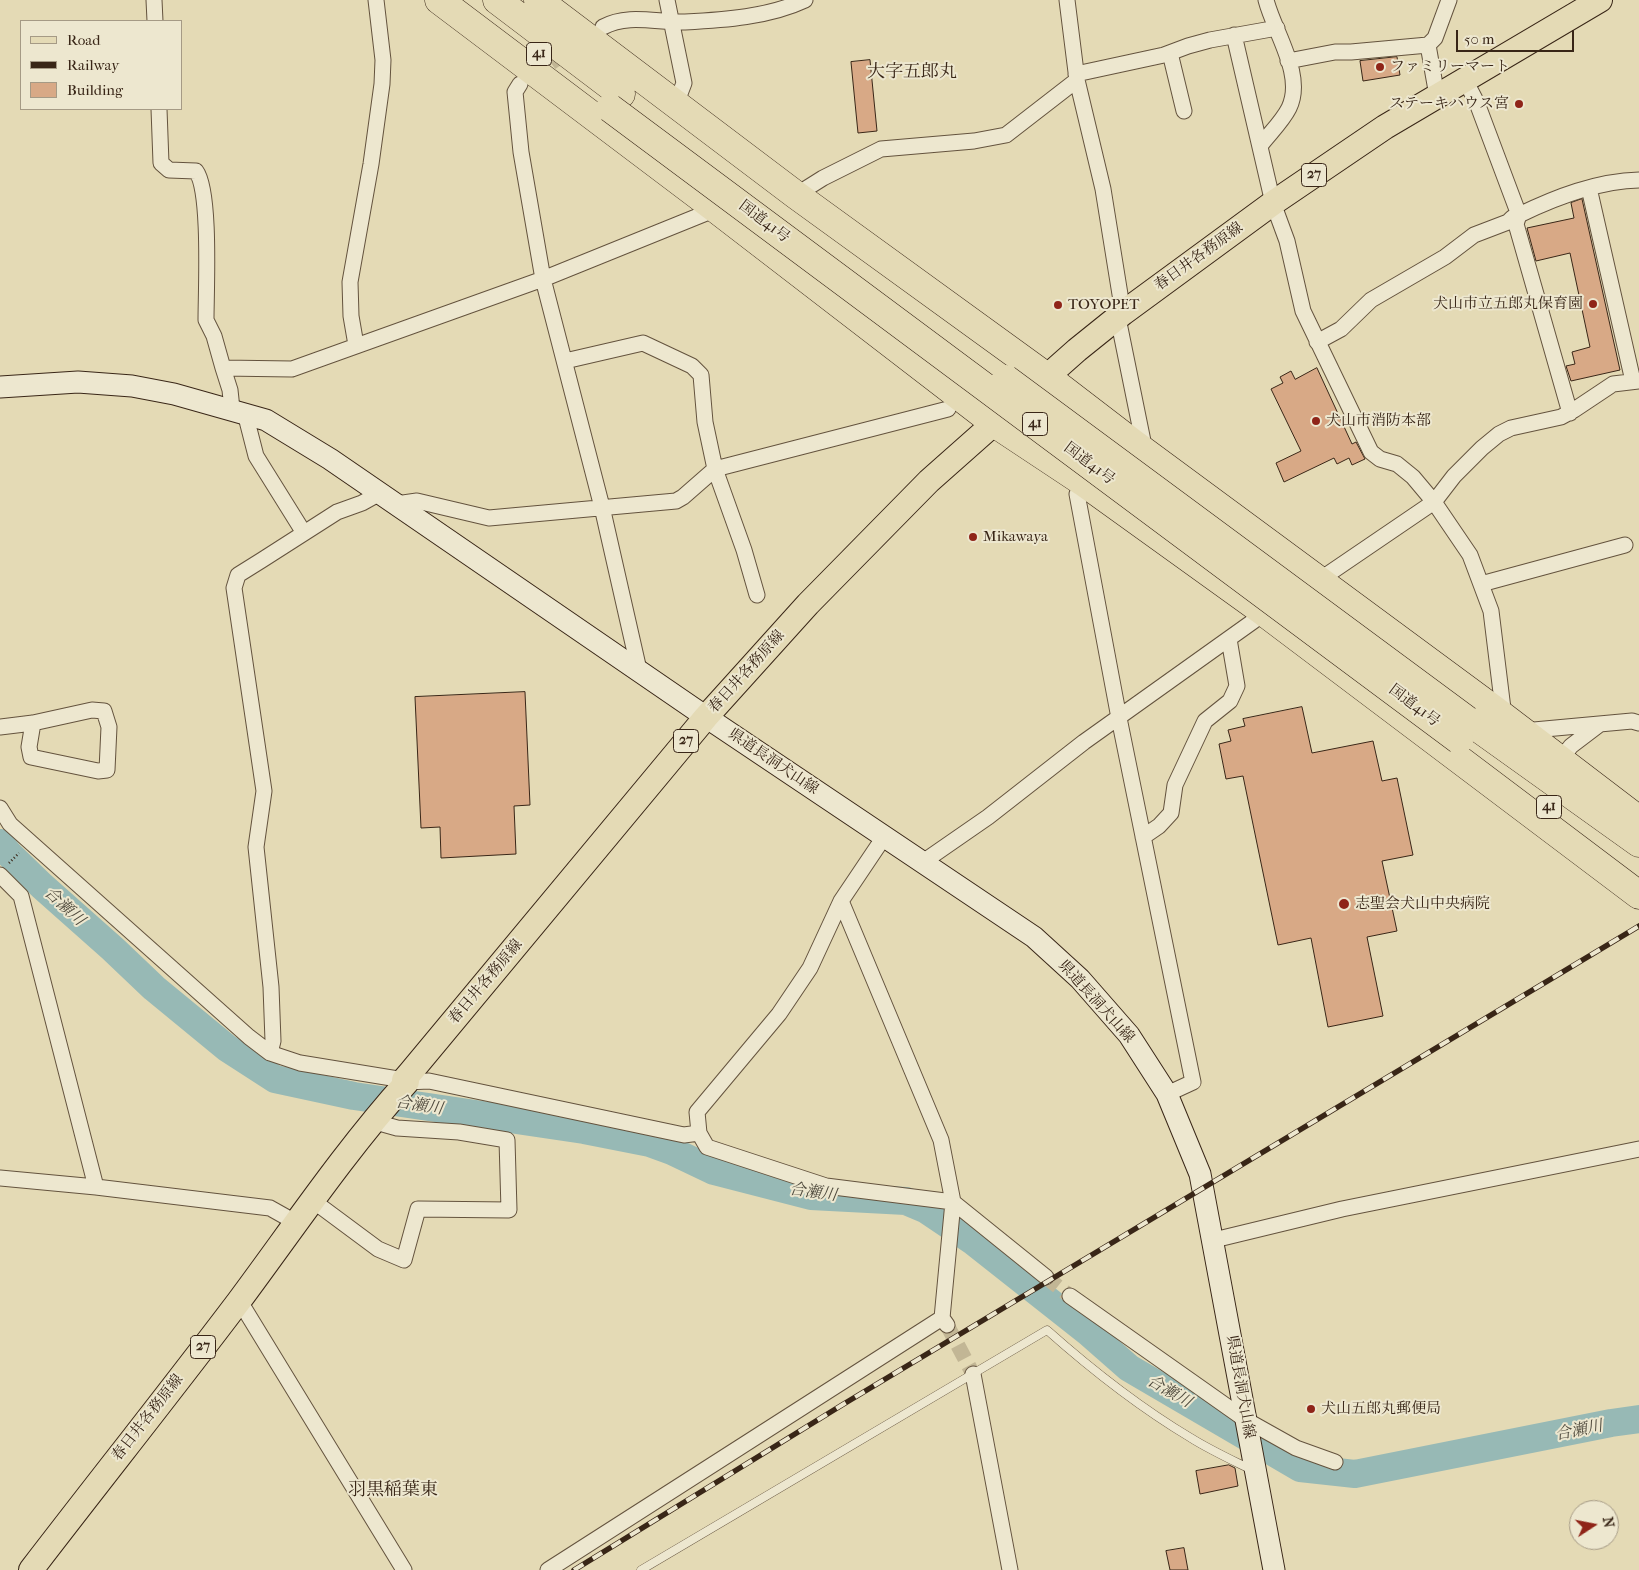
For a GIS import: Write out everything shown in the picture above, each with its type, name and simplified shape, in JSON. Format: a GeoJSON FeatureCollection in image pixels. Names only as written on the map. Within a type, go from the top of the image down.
{"type":"FeatureCollection","features":[{"type":"Feature","properties":{"kind":"highway"},"geometry":{"type":"LineString","coordinates":[[439,0],[716,209],[994,423],[1083,482],[1265,613],[1639,895]]}},
{"type":"Feature","properties":{"kind":"highway","name":"国道41号"},"geometry":{"type":"LineString","coordinates":[[467,0],[616,101],[1463,730],[1639,874]]}},
{"type":"Feature","properties":{"kind":"highway","name":"国道41号"},"geometry":{"type":"LineString","coordinates":[[497,0],[616,101]]}},
{"type":"Feature","properties":{"kind":"highway"},"geometry":{"type":"LineString","coordinates":[[538,0],[796,195],[1047,377],[1639,820]]}},
{"type":"Feature","properties":{"kind":"highway","name":"国道41号"},"geometry":{"type":"LineString","coordinates":[[1463,730],[1639,843]]}},
{"type":"Feature","properties":{"kind":"main road","name":"春日井各務原線"},"geometry":{"type":"LineString","coordinates":[[31,1570],[239,1300],[295,1222],[372,1121],[706,717],[808,604],[930,481],[1077,350],[1120,315],[1273,203],[1385,127],[1600,0]]}},
{"type":"Feature","properties":{"kind":"main road","name":"県道長洞犬山線"},"geometry":{"type":"LineString","coordinates":[[0,387],[78,382],[115,384],[174,394],[266,420],[330,459],[706,717],[1034,937],[1080,979],[1129,1036],[1167,1094],[1200,1174],[1214,1240],[1274,1570]]}},
{"type":"Feature","properties":{"kind":"street"},"geometry":{"type":"LineString","coordinates":[[154,0],[155,20]]}},
{"type":"Feature","properties":{"kind":"street"},"geometry":{"type":"LineString","coordinates":[[356,345],[351,316],[350,282],[371,164],[382,84],[383,60],[376,0]]}},
{"type":"Feature","properties":{"kind":"street"},"geometry":{"type":"LineString","coordinates":[[667,0],[684,83],[676,104]]}},
{"type":"Feature","properties":{"kind":"street"},"geometry":{"type":"LineString","coordinates":[[603,27],[610,22],[624,20],[671,20],[683,22],[740,16],[785,9],[805,0]]}},
{"type":"Feature","properties":{"kind":"street"},"geometry":{"type":"LineString","coordinates":[[1067,0],[1076,77],[1103,189],[1120,315],[1145,452]]}},
{"type":"Feature","properties":{"kind":"street"},"geometry":{"type":"LineString","coordinates":[[1260,146],[1288,109],[1293,96],[1293,81],[1288,61],[1277,28],[1270,17],[1266,0]]}},
{"type":"Feature","properties":{"kind":"street"},"geometry":{"type":"LineString","coordinates":[[1288,61],[1335,52],[1428,45],[1435,38],[1449,0]]}},
{"type":"Feature","properties":{"kind":"street"},"geometry":{"type":"LineString","coordinates":[[796,195],[823,178],[881,149],[974,141],[1006,135],[1076,77],[1170,53],[1188,46],[1234,35],[1277,28]]}},
{"type":"Feature","properties":{"kind":"street"},"geometry":{"type":"LineString","coordinates":[[1234,35],[1273,203],[1287,241],[1304,311],[1317,342],[1371,452],[1380,459],[1397,464],[1406,470],[1434,502],[1470,555],[1491,612],[1513,724],[1632,721],[1639,723]]}},
{"type":"Feature","properties":{"kind":"street"},"geometry":{"type":"LineString","coordinates":[[1428,45],[1437,96]]}},
{"type":"Feature","properties":{"kind":"street"},"geometry":{"type":"LineString","coordinates":[[1170,53],[1184,111]]}},
{"type":"Feature","properties":{"kind":"street"},"geometry":{"type":"LineString","coordinates":[[1465,80],[1477,103],[1518,216],[1516,224],[1570,413]]}},
{"type":"Feature","properties":{"kind":"street"},"geometry":{"type":"LineString","coordinates":[[520,84],[515,92],[521,152],[544,279],[602,507],[639,670]]}},
{"type":"Feature","properties":{"kind":"street"},"geometry":{"type":"LineString","coordinates":[[159,110],[161,163],[169,170],[196,171],[200,177],[205,200],[206,320],[214,336],[230,390],[256,456],[304,533]]}},
{"type":"Feature","properties":{"kind":"street"},"geometry":{"type":"LineString","coordinates":[[1317,342],[1341,329],[1372,300],[1445,258],[1474,235],[1579,190],[1639,180]]}},
{"type":"Feature","properties":{"kind":"street"},"geometry":{"type":"LineString","coordinates":[[923,862],[988,817],[1084,742],[1265,613],[1320,580],[1434,502],[1454,476],[1499,434],[1511,428],[1560,417],[1570,413],[1613,384],[1636,381],[1589,188]]}},
{"type":"Feature","properties":{"kind":"street"},"geometry":{"type":"LineString","coordinates":[[223,368],[292,368],[544,279],[716,209]]}},
{"type":"Feature","properties":{"kind":"street"},"geometry":{"type":"LineString","coordinates":[[565,361],[643,344],[692,366],[701,375],[705,422],[715,469],[744,550],[757,595]]}},
{"type":"Feature","properties":{"kind":"street"},"geometry":{"type":"LineString","coordinates":[[270,1053],[273,1040],[271,987],[256,848],[264,791],[234,588],[238,576],[337,512],[362,503],[388,499],[417,501],[489,518],[676,501],[715,469],[948,409]]}},
{"type":"Feature","properties":{"kind":"street"},"geometry":{"type":"LineString","coordinates":[[1083,482],[1077,494],[1119,718],[1193,1082],[1167,1094]]}},
{"type":"Feature","properties":{"kind":"street"},"geometry":{"type":"LineString","coordinates":[[1481,584],[1624,545]]}},
{"type":"Feature","properties":{"kind":"street"},"geometry":{"type":"LineString","coordinates":[[1143,837],[1159,826],[1171,813],[1175,785],[1205,721],[1230,701],[1238,686],[1229,639]]}},
{"type":"Feature","properties":{"kind":"street"},"geometry":{"type":"LineString","coordinates":[[0,727],[92,710],[104,711],[109,727],[107,770],[98,772],[31,757],[29,747],[33,722]]}},
{"type":"Feature","properties":{"kind":"street"},"geometry":{"type":"LineString","coordinates":[[1560,760],[1571,746],[1601,723]]}},
{"type":"Feature","properties":{"kind":"street"},"geometry":{"type":"LineString","coordinates":[[0,808],[10,824],[249,1037],[270,1053],[300,1063],[406,1081],[429,1081],[684,1135],[699,1133]]}},
{"type":"Feature","properties":{"kind":"street"},"geometry":{"type":"LineString","coordinates":[[884,837],[842,901],[810,968],[784,1006],[697,1112],[699,1133],[707,1147],[826,1186],[953,1202],[1046,1277]]}},
{"type":"Feature","properties":{"kind":"street"},"geometry":{"type":"LineString","coordinates":[[4,878],[21,896],[96,1187]]}},
{"type":"Feature","properties":{"kind":"street"},"geometry":{"type":"LineString","coordinates":[[548,1570],[944,1322],[953,1202],[941,1140],[842,901]]}},
{"type":"Feature","properties":{"kind":"street"},"geometry":{"type":"LineString","coordinates":[[312,1200],[378,1249],[404,1260],[418,1209],[509,1210],[507,1140],[458,1132],[397,1128],[372,1121]]}},
{"type":"Feature","properties":{"kind":"street"},"geometry":{"type":"LineString","coordinates":[[1214,1240],[1342,1209],[1639,1148]]}},
{"type":"Feature","properties":{"kind":"street"},"geometry":{"type":"LineString","coordinates":[[0,1178],[96,1187],[270,1208],[295,1222]]}},
{"type":"Feature","properties":{"kind":"street"},"geometry":{"type":"LineString","coordinates":[[1070,1296],[1246,1420],[1296,1448],[1335,1462]]}},
{"type":"Feature","properties":{"kind":"street"},"geometry":{"type":"LineString","coordinates":[[239,1300],[404,1570]]}},
{"type":"Feature","properties":{"kind":"street"},"geometry":{"type":"LineString","coordinates":[[973,1374],[1010,1570]]}},
{"type":"Feature","properties":{"kind":"lane"},"geometry":{"type":"LineString","coordinates":[[641,1570],[1047,1330],[1086,1365],[1169,1424],[1192,1439],[1256,1472]]}},
{"type":"Feature","properties":{"kind":"path"},"geometry":{"type":"LineString","coordinates":[[4,878],[23,848]]}},
{"type":"Feature","properties":{"kind":"building","name":"ファミリーマート"},"geometry":{"type":"Polygon","coordinates":[[[1397,57],[1400,75],[1363,81],[1360,61],[1397,57]]]}},
{"type":"Feature","properties":{"kind":"building"},"geometry":{"type":"Polygon","coordinates":[[[870,60],[877,131],[858,133],[851,62],[870,60]]]}},
{"type":"Feature","properties":{"kind":"building","name":"犬山市立五郎丸保育園"},"geometry":{"type":"Polygon","coordinates":[[[1582,199],[1620,370],[1571,381],[1566,366],[1575,364],[1572,352],[1590,347],[1570,253],[1536,261],[1527,228],[1574,218],[1571,203],[1582,199]]]}},
{"type":"Feature","properties":{"kind":"building"},"geometry":{"type":"Polygon","coordinates":[[[1317,368],[1352,444],[1356,442],[1365,459],[1352,465],[1349,458],[1337,464],[1334,458],[1284,482],[1276,463],[1301,451],[1271,389],[1283,383],[1280,377],[1291,371],[1295,379],[1317,368]]]}},
{"type":"Feature","properties":{"kind":"building"},"geometry":{"type":"Polygon","coordinates":[[[525,692],[530,805],[514,806],[516,854],[441,858],[440,827],[421,828],[415,697],[525,692]]]}},
{"type":"Feature","properties":{"kind":"building"},"geometry":{"type":"Polygon","coordinates":[[[1302,707],[1312,753],[1373,741],[1382,781],[1397,778],[1413,855],[1382,861],[1397,931],[1367,937],[1383,1016],[1328,1027],[1311,938],[1278,945],[1243,776],[1226,779],[1219,744],[1231,741],[1228,730],[1245,726],[1243,719],[1302,707]]]}},
{"type":"Feature","properties":{"kind":"building"},"geometry":{"type":"Polygon","coordinates":[[[1229,1465],[1235,1468],[1238,1486],[1200,1494],[1196,1471],[1229,1465]]]}},
{"type":"Feature","properties":{"kind":"building"},"geometry":{"type":"Polygon","coordinates":[[[1184,1548],[1188,1570],[1170,1570],[1166,1551],[1184,1548]]]}},
{"type":"Feature","properties":{"kind":"waterway","name":"合瀬川"},"geometry":{"type":"LineString","coordinates":[[0,843],[42,886],[154,988],[227,1048],[275,1079],[354,1096],[584,1130],[650,1143],[714,1171],[811,1196],[906,1201],[925,1209],[974,1242],[1088,1332],[1129,1368],[1300,1468],[1355,1474],[1639,1419]]}},
{"type":"Feature","properties":{"kind":"tunnel"},"geometry":{"type":"LineString","coordinates":[[532,76],[571,49]]}},
{"type":"Feature","properties":{"kind":"tunnel"},"geometry":{"type":"LineString","coordinates":[[1046,1277],[1070,1296]]}},
{"type":"Feature","properties":{"kind":"tunnel"},"geometry":{"type":"LineString","coordinates":[[947,1325],[973,1374]]}},
{"type":"Feature","properties":{"kind":"railway"},"geometry":{"type":"LineString","coordinates":[[574,1570],[842,1405],[1639,926]]}},
{"type":"Feature","properties":{"kind":"place","name":"ファミリーマート"},"geometry":{"type":"Point","coordinates":[1380,67]}},
{"type":"Feature","properties":{"kind":"place","name":"ステーキハウス宮"},"geometry":{"type":"Point","coordinates":[1519,104]}},
{"type":"Feature","properties":{"kind":"place","name":"犬山市立五郎丸保育園"},"geometry":{"type":"Point","coordinates":[1593,304]}},
{"type":"Feature","properties":{"kind":"place","name":"TOYOPET"},"geometry":{"type":"Point","coordinates":[1058,305]}},
{"type":"Feature","properties":{"kind":"place","name":"犬山市消防本部"},"geometry":{"type":"Point","coordinates":[1316,421]}},
{"type":"Feature","properties":{"kind":"place","name":"Mikawaya"},"geometry":{"type":"Point","coordinates":[973,537]}},
{"type":"Feature","properties":{"kind":"place","name":"志聖会犬山中央病院"},"geometry":{"type":"Point","coordinates":[1344,904]}},
{"type":"Feature","properties":{"kind":"place","name":"犬山五郎丸郵便局"},"geometry":{"type":"Point","coordinates":[1311,1409]}},
{"type":"Feature","properties":{"kind":"district","name":"大字五郎丸"},"geometry":{"type":"Point","coordinates":[912,73]}},
{"type":"Feature","properties":{"kind":"district","name":"羽黒稲葉東"},"geometry":{"type":"Point","coordinates":[393,1491]}}]}
